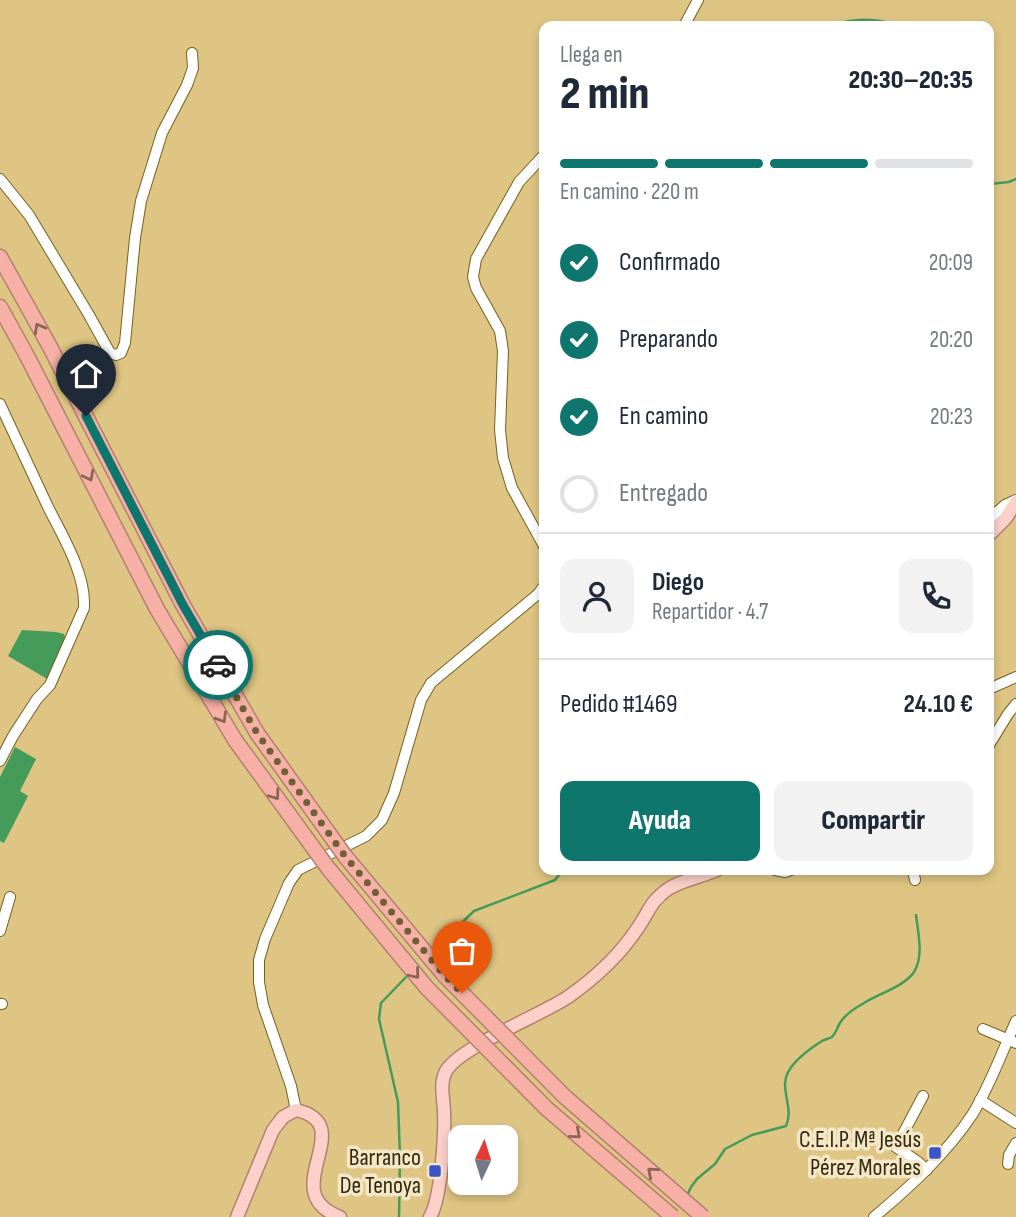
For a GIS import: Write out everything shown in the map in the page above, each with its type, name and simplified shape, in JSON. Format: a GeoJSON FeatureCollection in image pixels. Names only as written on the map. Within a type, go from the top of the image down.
{"type":"FeatureCollection","features":[{"type":"Feature","properties":{"kind":"highway"},"geometry":{"type":"LineString","coordinates":[[0,257],[49,345],[183,605],[257,733],[345,856],[445,976],[564,1096],[703,1217]]}},
{"type":"Feature","properties":{"kind":"highway"},"geometry":{"type":"LineString","coordinates":[[0,307],[157,609],[235,740],[328,868],[427,988],[546,1108],[673,1217]]}},
{"type":"Feature","properties":{"kind":"main road"},"geometry":{"type":"LineString","coordinates":[[994,530],[1006,518],[1016,501]]}},
{"type":"Feature","properties":{"kind":"main road"},"geometry":{"type":"LineString","coordinates":[[430,1217],[436,1202],[442,1156],[442,1088],[445,1071],[479,1045],[558,1004],[583,986],[616,956],[640,926],[650,905],[669,888],[704,875]]}},
{"type":"Feature","properties":{"kind":"main road"},"geometry":{"type":"LineString","coordinates":[[237,1217],[273,1130],[283,1117],[296,1110],[310,1113],[320,1124],[323,1142],[313,1177],[313,1189],[318,1203],[340,1217]]}},
{"type":"Feature","properties":{"kind":"street"},"geometry":{"type":"LineString","coordinates":[[687,21],[698,0]]}},
{"type":"Feature","properties":{"kind":"street"},"geometry":{"type":"LineString","coordinates":[[0,179],[29,215],[110,353],[121,353],[125,343],[141,201],[162,133],[193,68],[192,53]]}},
{"type":"Feature","properties":{"kind":"street"},"geometry":{"type":"LineString","coordinates":[[539,160],[519,182],[476,259],[473,277],[476,288],[500,331],[503,351],[500,430],[503,458],[512,488],[539,537]]}},
{"type":"Feature","properties":{"kind":"street"},"geometry":{"type":"LineString","coordinates":[[0,404],[66,543],[85,594],[84,608],[50,685],[37,699],[0,761]]}},
{"type":"Feature","properties":{"kind":"street"},"geometry":{"type":"LineString","coordinates":[[994,515],[1005,505],[1016,501]]}},
{"type":"Feature","properties":{"kind":"street"},"geometry":{"type":"LineString","coordinates":[[296,1110],[258,982],[259,960],[265,939],[289,883],[298,870],[366,836],[382,820],[394,793],[421,700],[431,683],[539,593]]}},
{"type":"Feature","properties":{"kind":"street"},"geometry":{"type":"LineString","coordinates":[[994,687],[1016,677]]}},
{"type":"Feature","properties":{"kind":"street"},"geometry":{"type":"LineString","coordinates":[[994,738],[1012,715],[1016,704]]}},
{"type":"Feature","properties":{"kind":"street"},"geometry":{"type":"LineString","coordinates":[[0,931],[10,897]]}},
{"type":"Feature","properties":{"kind":"street"},"geometry":{"type":"LineString","coordinates":[[874,1217],[926,1170],[953,1140],[971,1115],[1012,1042],[1016,1021]]}},
{"type":"Feature","properties":{"kind":"street"},"geometry":{"type":"LineString","coordinates":[[983,1029],[1012,1042]]}},
{"type":"Feature","properties":{"kind":"street"},"geometry":{"type":"LineString","coordinates":[[923,1096],[896,1147],[926,1170]]}},
{"type":"Feature","properties":{"kind":"street"},"geometry":{"type":"LineString","coordinates":[[980,1100],[1016,1124]]}},
{"type":"Feature","properties":{"kind":"street"},"geometry":{"type":"LineString","coordinates":[[1008,1164],[1009,1155],[1016,1143]]}},
{"type":"Feature","properties":{"kind":"shaded area"},"geometry":{"type":"Polygon","coordinates":[[[22,630],[64,634],[66,641],[49,680],[8,656],[22,630]]]}},
{"type":"Feature","properties":{"kind":"shaded area"},"geometry":{"type":"Polygon","coordinates":[[[15,747],[36,759],[20,791],[28,796],[4,843],[0,841],[0,777],[15,747]]]}},
{"type":"Feature","properties":{"kind":"waterway","name":"Barranco De Tenoya"},"geometry":{"type":"LineString","coordinates":[[849,21],[876,21]]}},
{"type":"Feature","properties":{"kind":"waterway","name":"Barranco De Tenoya"},"geometry":{"type":"LineString","coordinates":[[994,184],[1016,179]]}},
{"type":"Feature","properties":{"kind":"waterway","name":"Barranco De Tenoya"},"geometry":{"type":"LineString","coordinates":[[430,953],[474,911],[555,880],[559,875]]}},
{"type":"Feature","properties":{"kind":"waterway"},"geometry":{"type":"LineString","coordinates":[[686,1198],[697,1179],[715,1164],[725,1149],[752,1135],[786,1126],[789,1112],[785,1090],[786,1076],[796,1061],[822,1041],[832,1037],[850,1012],[910,977],[917,966],[920,951],[916,915]]}},
{"type":"Feature","properties":{"kind":"waterway","name":"Barranco De Tenoya"},"geometry":{"type":"LineString","coordinates":[[399,1217],[398,1102],[379,1019],[381,1003],[408,975]]}},
{"type":"Feature","properties":{"kind":"way so far"},"geometry":{"type":"LineString","coordinates":[[218,665],[257,733],[345,856],[462,993]]}},
{"type":"Feature","properties":{"kind":"place","name":"C.E.I.P. Mª Jesús Pérez Morales"},"geometry":{"type":"Point","coordinates":[935,1153]}},
{"type":"Feature","properties":{"kind":"place","name":"Barranco De Tenoya"},"geometry":{"type":"Point","coordinates":[435,1171]}},
{"type":"Feature","properties":{"kind":"route"},"geometry":{"type":"LineString","coordinates":[[86,416],[183,605],[218,665]]}}]}
